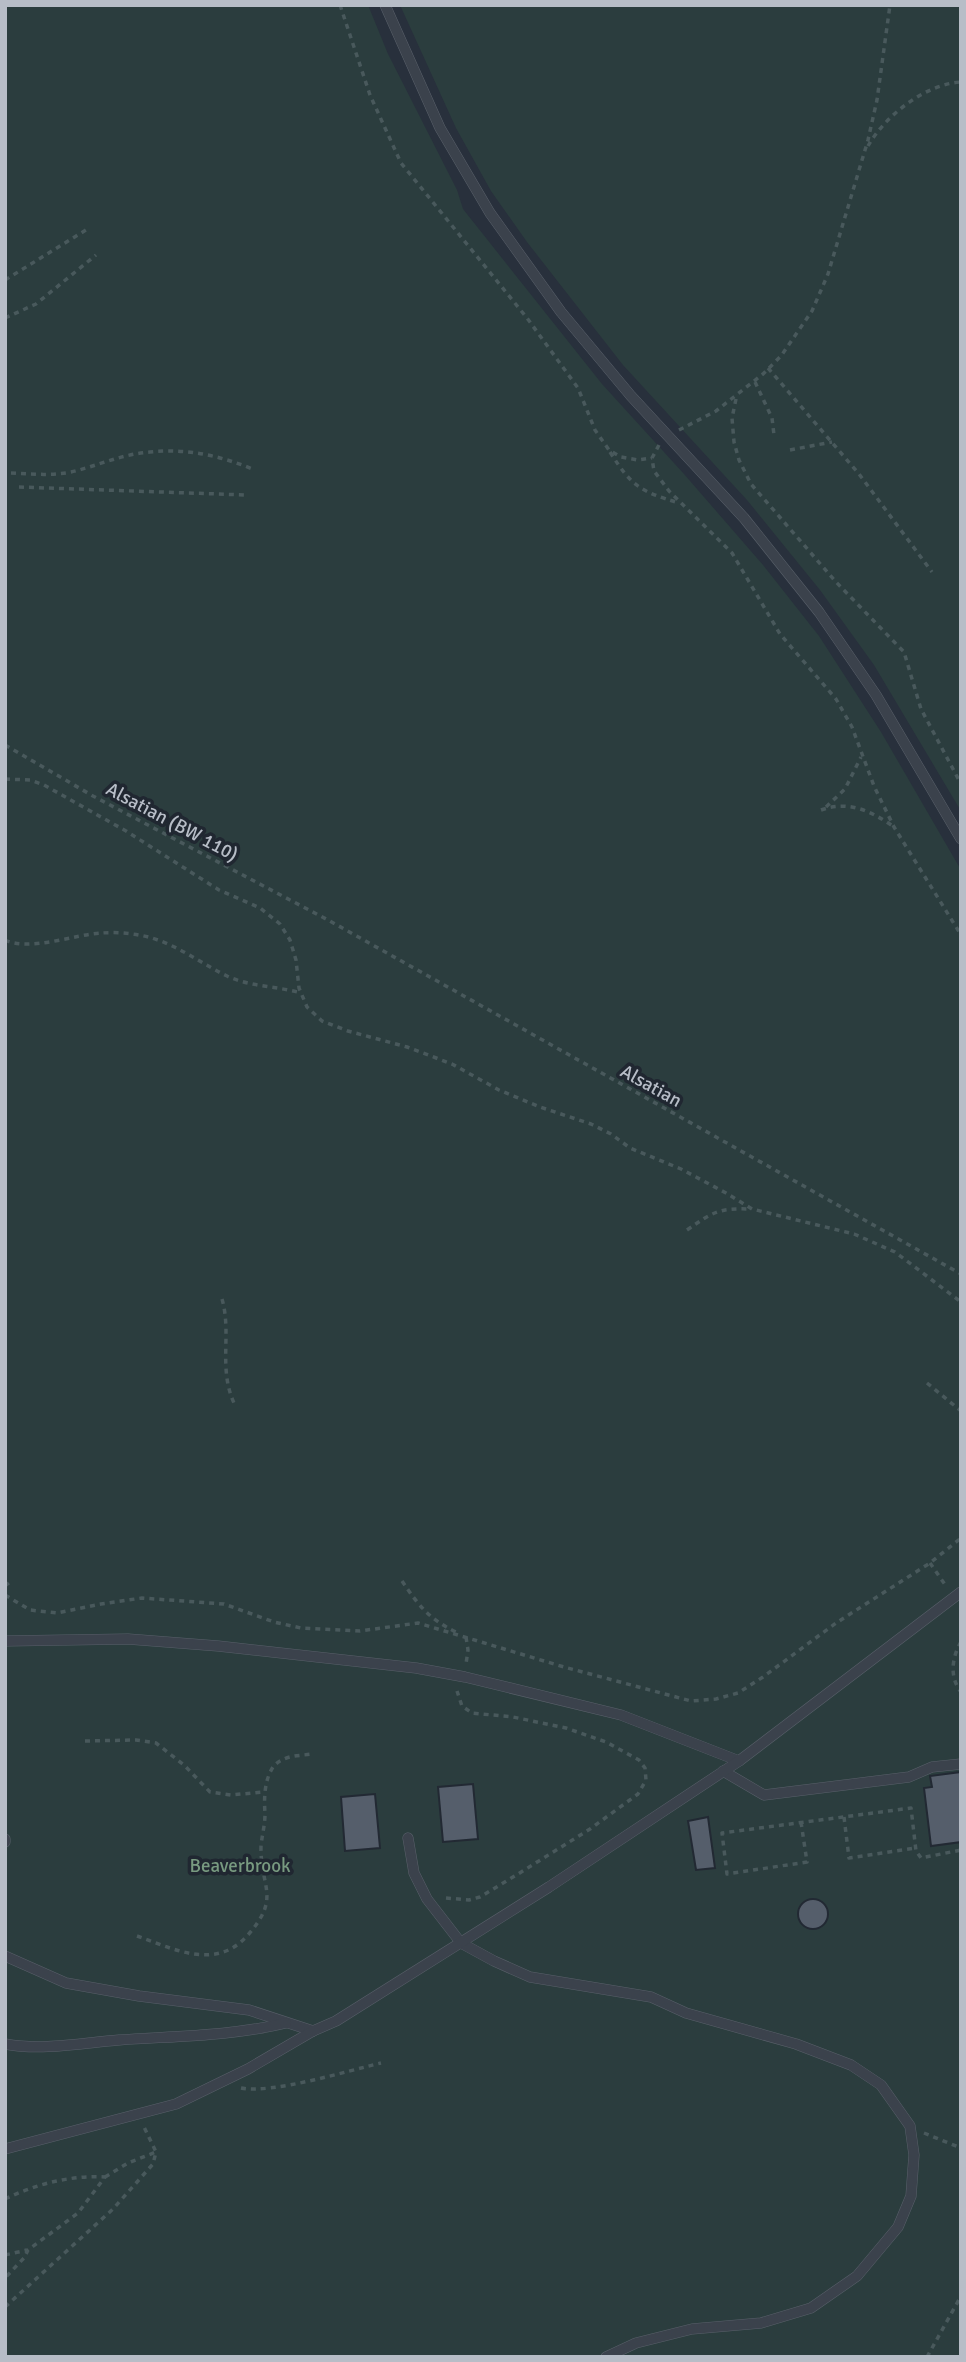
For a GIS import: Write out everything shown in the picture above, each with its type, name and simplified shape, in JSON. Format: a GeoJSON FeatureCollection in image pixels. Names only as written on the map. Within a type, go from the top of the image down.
{"type":"FeatureCollection","features":[{"type":"Feature","properties":{"kind":"lane"},"geometry":{"type":"LineString","coordinates":[[385,5],[440,128],[490,213],[561,312],[668,437],[744,518],[819,612],[876,695],[961,839]]}},
{"type":"Feature","properties":{"kind":"lane"},"geometry":{"type":"LineString","coordinates":[[5,2149],[176,2104],[335,2021],[461,1943],[723,1772],[961,1592]]}},
{"type":"Feature","properties":{"kind":"lane"},"geometry":{"type":"LineString","coordinates":[[5,1642],[128,1639],[391,1665],[465,1677],[621,1715],[739,1761]]}},
{"type":"Feature","properties":{"kind":"lane"},"geometry":{"type":"LineString","coordinates":[[723,1772],[764,1796],[909,1777],[932,1767],[961,1764]]}},
{"type":"Feature","properties":{"kind":"lane"},"geometry":{"type":"LineString","coordinates":[[408,1838],[414,1872],[427,1899],[461,1943],[530,1977],[651,1997],[686,2013],[796,2044],[851,2065],[881,2085],[910,2126],[914,2155],[911,2196],[898,2227],[857,2276],[811,2308],[761,2323],[692,2329],[636,2343],[606,2357]]}},
{"type":"Feature","properties":{"kind":"lane"},"geometry":{"type":"LineString","coordinates":[[5,1956],[66,1983],[139,1996],[249,2010],[313,2031]]}},
{"type":"Feature","properties":{"kind":"lane"},"geometry":{"type":"LineString","coordinates":[[5,2043],[23,2047],[258,2030],[289,2023]]}},
{"type":"Feature","properties":{"kind":"path"},"geometry":{"type":"LineString","coordinates":[[340,5],[370,95],[401,163],[527,318],[571,378],[578,388],[595,430],[609,450],[621,457],[638,460],[652,458]]}},
{"type":"Feature","properties":{"kind":"path"},"geometry":{"type":"LineString","coordinates":[[890,5],[877,100],[828,274],[812,311],[781,356],[754,382],[716,411],[668,437],[657,446],[652,458],[654,471],[682,504],[732,553],[779,634],[836,699],[852,727],[874,786],[894,827],[961,935]]}},
{"type":"Feature","properties":{"kind":"path"},"geometry":{"type":"LineString","coordinates":[[864,151],[877,130],[901,109],[929,91],[961,82]]}},
{"type":"Feature","properties":{"kind":"path"},"geometry":{"type":"LineString","coordinates":[[5,280],[86,230]]}},
{"type":"Feature","properties":{"kind":"path"},"geometry":{"type":"LineString","coordinates":[[5,318],[37,303],[96,255]]}},
{"type":"Feature","properties":{"kind":"path"},"geometry":{"type":"LineString","coordinates":[[768,368],[833,442],[932,572]]}},
{"type":"Feature","properties":{"kind":"path"},"geometry":{"type":"LineString","coordinates":[[754,382],[772,418],[774,435]]}},
{"type":"Feature","properties":{"kind":"path"},"geometry":{"type":"LineString","coordinates":[[736,397],[732,418],[734,442],[739,460],[751,484],[836,582],[904,652],[921,709],[961,784]]}},
{"type":"Feature","properties":{"kind":"path"},"geometry":{"type":"LineString","coordinates":[[790,450],[833,442]]}},
{"type":"Feature","properties":{"kind":"path"},"geometry":{"type":"LineString","coordinates":[[605,444],[627,478],[641,490],[682,504]]}},
{"type":"Feature","properties":{"kind":"path"},"geometry":{"type":"LineString","coordinates":[[11,473],[68,473],[124,456],[181,451],[211,454],[255,470]]}},
{"type":"Feature","properties":{"kind":"path"},"geometry":{"type":"LineString","coordinates":[[19,487],[246,495]]}},
{"type":"Feature","properties":{"kind":"path","name":"Alsatian (BW 110)"},"geometry":{"type":"LineString","coordinates":[[5,745],[105,803],[328,920]]}},
{"type":"Feature","properties":{"kind":"path"},"geometry":{"type":"LineString","coordinates":[[862,755],[845,789],[821,810],[838,806],[865,809],[894,827]]}},
{"type":"Feature","properties":{"kind":"path"},"geometry":{"type":"LineString","coordinates":[[961,766],[961,784]]}},
{"type":"Feature","properties":{"kind":"path"},"geometry":{"type":"LineString","coordinates":[[5,779],[30,780],[44,785],[126,831],[219,890],[260,908],[280,924],[290,940],[301,993],[307,1007],[322,1021],[452,1064],[499,1090],[591,1124],[630,1148],[681,1169],[752,1209]]}},
{"type":"Feature","properties":{"kind":"path","name":"Alsatian"},"geometry":{"type":"LineString","coordinates":[[328,920],[961,1274]]}},
{"type":"Feature","properties":{"kind":"path"},"geometry":{"type":"LineString","coordinates":[[5,940],[33,943],[102,932],[140,935],[178,947],[229,977],[301,993]]}},
{"type":"Feature","properties":{"kind":"path"},"geometry":{"type":"LineString","coordinates":[[687,1230],[712,1212],[727,1208],[752,1209],[854,1234],[895,1252],[961,1302]]}},
{"type":"Feature","properties":{"kind":"path"},"geometry":{"type":"LineString","coordinates":[[222,1299],[226,1314],[226,1387],[234,1403]]}},
{"type":"Feature","properties":{"kind":"path"},"geometry":{"type":"LineString","coordinates":[[927,1382],[961,1411]]}},
{"type":"Feature","properties":{"kind":"path"},"geometry":{"type":"LineString","coordinates":[[5,1595],[30,1611],[57,1613],[142,1598],[224,1604],[274,1622],[301,1628],[360,1630],[418,1623],[691,1701],[716,1699],[738,1693],[836,1623],[930,1563],[961,1538]]}},
{"type":"Feature","properties":{"kind":"path"},"geometry":{"type":"LineString","coordinates":[[5,1586],[11,1581]]}},
{"type":"Feature","properties":{"kind":"path"},"geometry":{"type":"LineString","coordinates":[[402,1581],[418,1606],[435,1622],[467,1637]]}},
{"type":"Feature","properties":{"kind":"path"},"geometry":{"type":"LineString","coordinates":[[427,1899],[469,1900],[480,1897],[590,1829],[638,1794],[646,1780],[645,1768],[639,1760],[606,1742],[566,1728],[513,1717],[472,1713],[462,1706],[455,1683],[465,1677],[467,1637]]}},
{"type":"Feature","properties":{"kind":"path"},"geometry":{"type":"LineString","coordinates":[[961,1642],[954,1653],[953,1675],[961,1692]]}},
{"type":"Feature","properties":{"kind":"path"},"geometry":{"type":"LineString","coordinates":[[85,1741],[136,1740],[156,1743],[184,1765],[210,1791],[232,1795],[264,1792]]}},
{"type":"Feature","properties":{"kind":"path"},"geometry":{"type":"LineString","coordinates":[[137,1936],[179,1951],[209,1956],[237,1946],[259,1923],[269,1897],[261,1847],[265,1822],[264,1792],[272,1768],[284,1757],[312,1754]]}},
{"type":"Feature","properties":{"kind":"path"},"geometry":{"type":"LineString","coordinates":[[802,1822],[807,1862],[727,1874],[722,1833],[802,1822],[911,1808],[916,1848],[921,1858],[961,1850]]}},
{"type":"Feature","properties":{"kind":"path"},"geometry":{"type":"LineString","coordinates":[[844,1817],[849,1858],[916,1848]]}},
{"type":"Feature","properties":{"kind":"path"},"geometry":{"type":"LineString","coordinates":[[230,2077],[237,2087],[254,2090],[381,2063]]}},
{"type":"Feature","properties":{"kind":"path"},"geometry":{"type":"LineString","coordinates":[[5,2298],[7,2305],[113,2209],[153,2164],[156,2152],[138,2115]]}},
{"type":"Feature","properties":{"kind":"path"},"geometry":{"type":"LineString","coordinates":[[910,2126],[961,2148]]}},
{"type":"Feature","properties":{"kind":"path"},"geometry":{"type":"LineString","coordinates":[[5,2255],[28,2250],[78,2213],[106,2178],[128,2163],[156,2152]]}},
{"type":"Feature","properties":{"kind":"path"},"geometry":{"type":"LineString","coordinates":[[5,2199],[31,2186],[86,2176],[106,2178]]}},
{"type":"Feature","properties":{"kind":"path"},"geometry":{"type":"LineString","coordinates":[[5,2278],[24,2259],[28,2250]]}},
{"type":"Feature","properties":{"kind":"path"},"geometry":{"type":"LineString","coordinates":[[927,2357],[961,2296]]}},
{"type":"Feature","properties":{"kind":"green space","name":"Beaverbrook"},"geometry":{"type":"Polygon","coordinates":[[[5,5],[368,5],[388,54],[457,190],[463,209],[602,384],[763,565],[819,636],[881,732],[961,870],[961,2357],[5,2357],[5,5]]]}},
{"type":"Feature","properties":{"kind":"green space"},"geometry":{"type":"Polygon","coordinates":[[[400,5],[961,5],[961,811],[874,665],[820,590],[747,500],[623,365],[527,242],[491,191],[456,128],[400,5]]]}},
{"type":"Feature","properties":{"kind":"building"},"geometry":{"type":"Polygon","coordinates":[[[961,1772],[961,1842],[931,1846],[924,1788],[932,1787],[930,1776],[961,1772]]]}},
{"type":"Feature","properties":{"kind":"building"},"geometry":{"type":"Polygon","coordinates":[[[473,1784],[478,1839],[443,1842],[438,1787],[473,1784]]]}},
{"type":"Feature","properties":{"kind":"building"},"geometry":{"type":"Polygon","coordinates":[[[375,1794],[380,1848],[345,1851],[341,1797],[375,1794]]]}},
{"type":"Feature","properties":{"kind":"building"},"geometry":{"type":"Polygon","coordinates":[[[708,1817],[715,1868],[696,1870],[688,1821],[708,1817]]]}},
{"type":"Feature","properties":{"kind":"building"},"geometry":{"type":"Polygon","coordinates":[[[813,1899],[823,1904],[828,1914],[823,1924],[813,1929],[803,1924],[798,1914],[803,1904],[813,1899]]]}}]}
